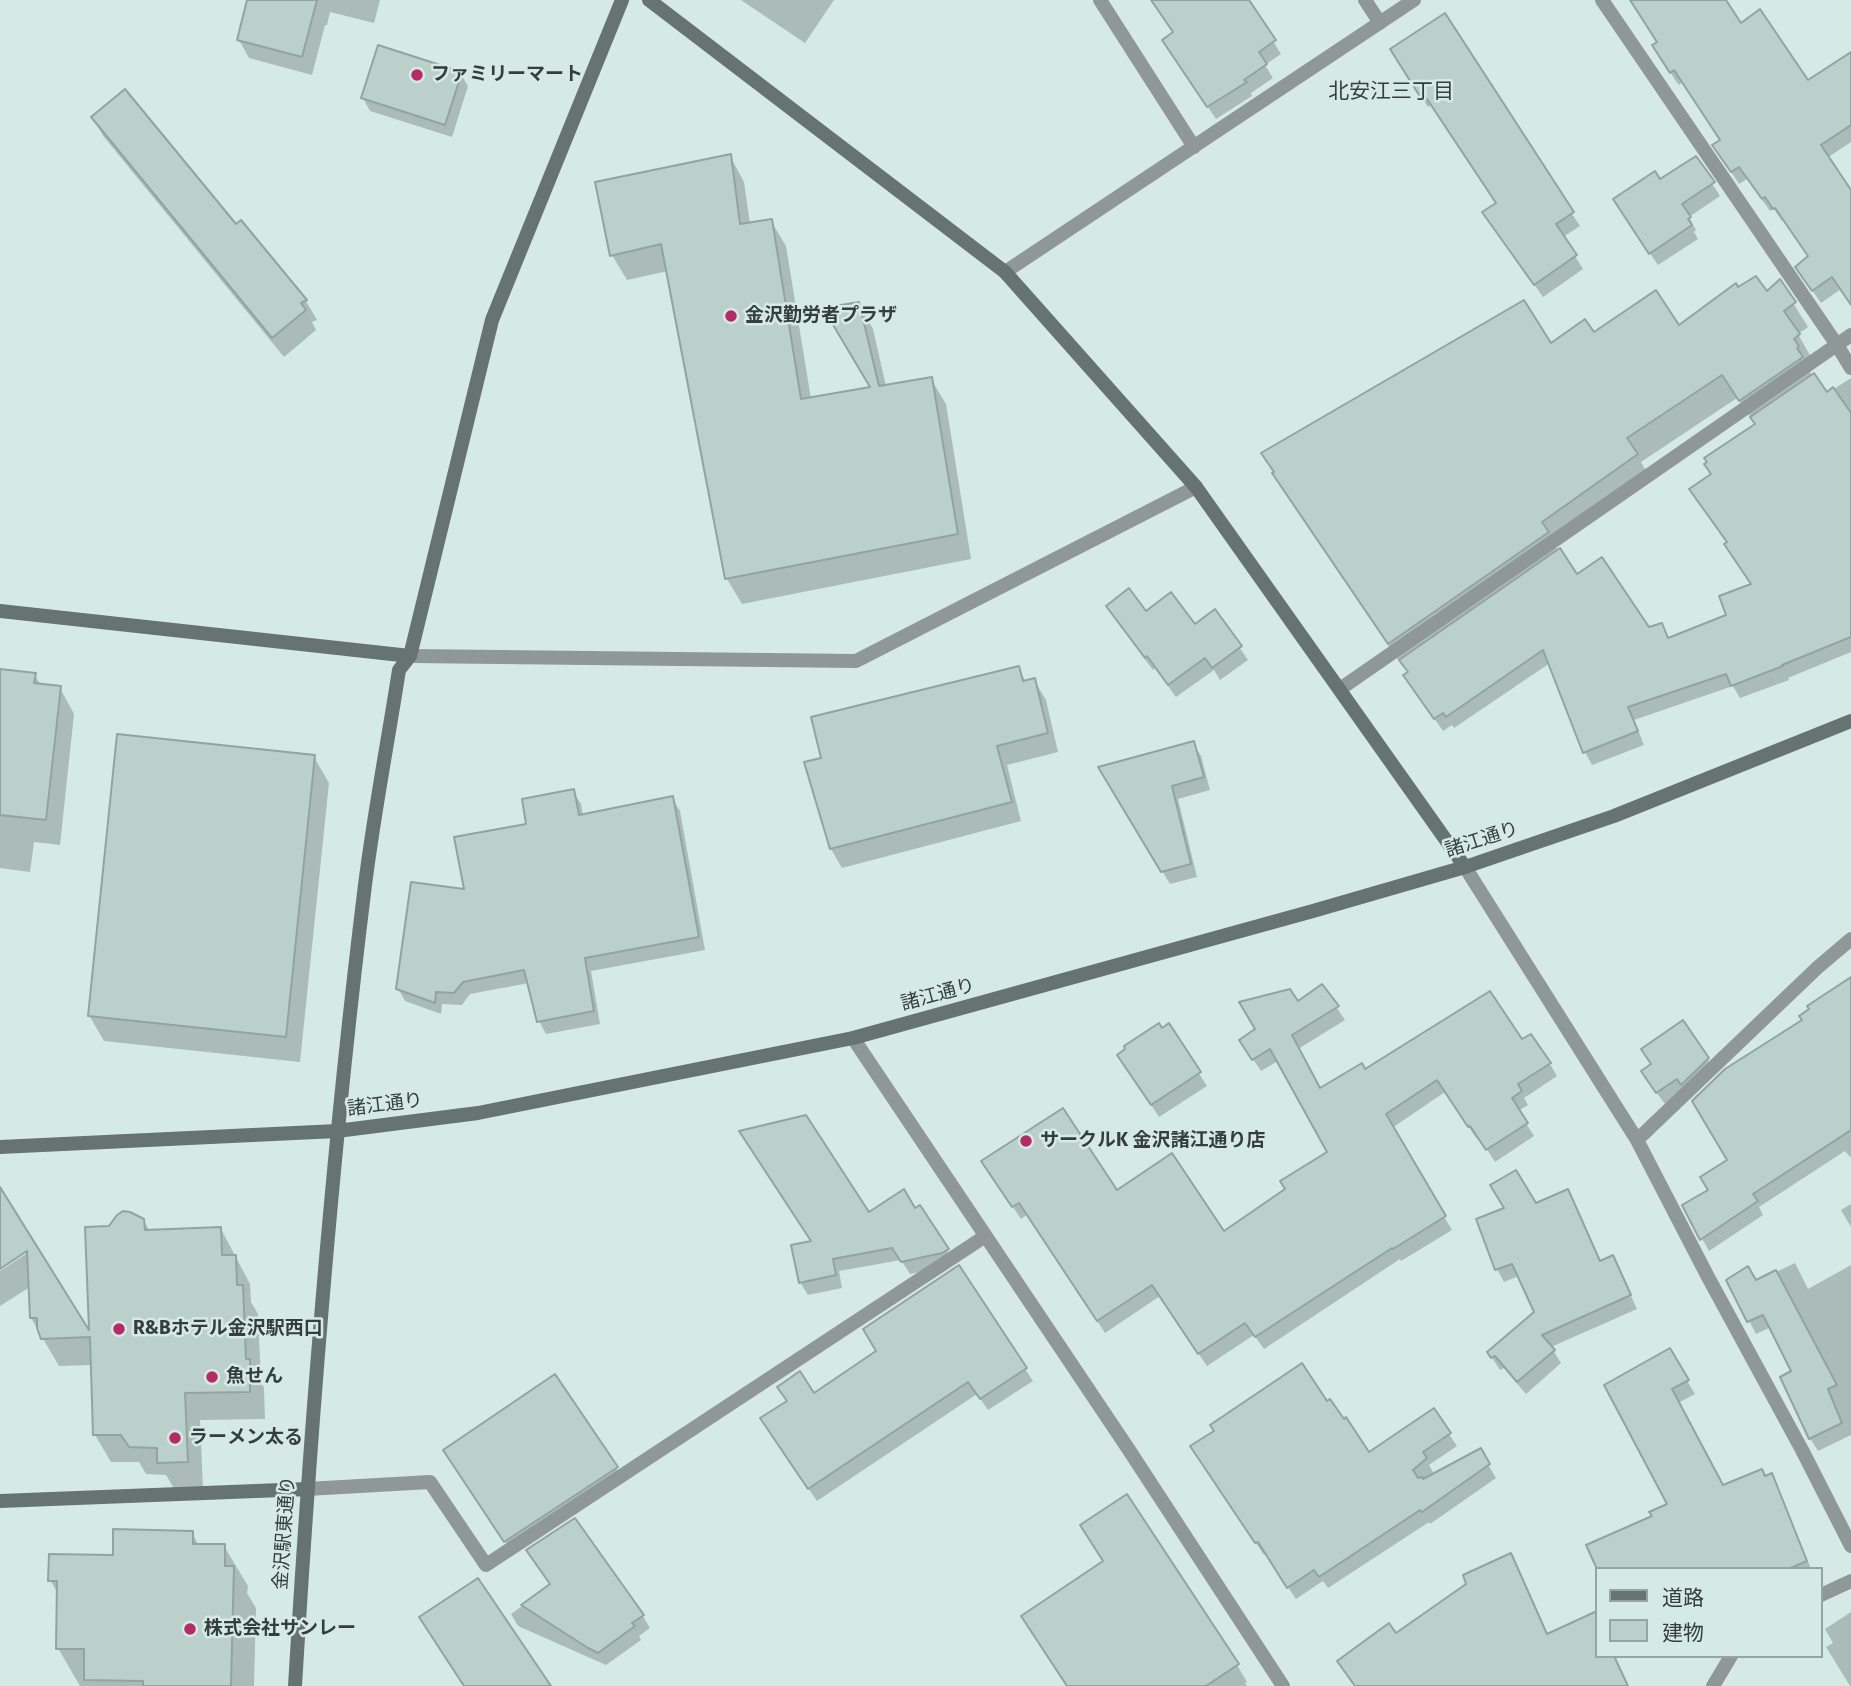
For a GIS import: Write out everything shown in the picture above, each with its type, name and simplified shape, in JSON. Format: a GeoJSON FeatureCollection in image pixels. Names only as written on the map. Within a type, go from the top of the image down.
{"type":"FeatureCollection","features":[{"type":"Feature","properties":{"kind":"street","name":"金沢駅東通り"},"geometry":{"type":"LineString","coordinates":[[295,1686],[307,1489],[337,1131],[366,882],[399,670],[410,656],[492,320],[622,0]]}},
{"type":"Feature","properties":{"kind":"street"},"geometry":{"type":"LineString","coordinates":[[649,0],[1005,272],[1196,487],[1465,867],[1637,1140],[1851,1546]]}},
{"type":"Feature","properties":{"kind":"street"},"geometry":{"type":"LineString","coordinates":[[1100,0],[1194,147]]}},
{"type":"Feature","properties":{"kind":"street"},"geometry":{"type":"LineString","coordinates":[[1364,0],[1380,23]]}},
{"type":"Feature","properties":{"kind":"street"},"geometry":{"type":"LineString","coordinates":[[1005,272],[1413,0]]}},
{"type":"Feature","properties":{"kind":"street"},"geometry":{"type":"LineString","coordinates":[[1602,0],[1851,368]]}},
{"type":"Feature","properties":{"kind":"street"},"geometry":{"type":"LineString","coordinates":[[1339,689],[1851,335]]}},
{"type":"Feature","properties":{"kind":"street"},"geometry":{"type":"LineString","coordinates":[[0,611],[410,656],[856,661],[1196,487]]}},
{"type":"Feature","properties":{"kind":"street","name":"諸江通り"},"geometry":{"type":"LineString","coordinates":[[0,1147],[337,1131],[478,1113],[853,1038],[1465,867],[1614,816],[1851,721]]}},
{"type":"Feature","properties":{"kind":"street"},"geometry":{"type":"LineString","coordinates":[[1637,1140],[1817,968],[1851,939]]}},
{"type":"Feature","properties":{"kind":"street"},"geometry":{"type":"LineString","coordinates":[[853,1038],[1129,1450],[1283,1686]]}},
{"type":"Feature","properties":{"kind":"street"},"geometry":{"type":"LineString","coordinates":[[0,1502],[430,1482],[486,1565],[984,1237]]}},
{"type":"Feature","properties":{"kind":"street"},"geometry":{"type":"LineString","coordinates":[[1823,1594],[1851,1581]]}},
{"type":"Feature","properties":{"kind":"street"},"geometry":{"type":"LineString","coordinates":[[1713,1686],[1730,1658]]}},
{"type":"Feature","properties":{"kind":"building"},"geometry":{"type":"Polygon","coordinates":[[[247,0],[317,0],[302,57],[237,40],[247,0]]]}},
{"type":"Feature","properties":{"kind":"building"},"geometry":{"type":"Polygon","coordinates":[[[1151,0],[1249,0],[1276,40],[1259,52],[1267,64],[1244,80],[1247,82],[1207,107],[1162,40],[1173,32],[1151,0]]]}},
{"type":"Feature","properties":{"kind":"building"},"geometry":{"type":"Polygon","coordinates":[[[1630,0],[1726,0],[1741,23],[1760,9],[1808,80],[1851,52],[1851,125],[1821,145],[1851,190],[1851,305],[1832,277],[1812,291],[1795,267],[1808,256],[1775,208],[1773,209],[1765,197],[1762,199],[1739,167],[1731,172],[1712,145],[1720,140],[1674,70],[1670,73],[1652,45],[1657,42],[1630,0]]]}},
{"type":"Feature","properties":{"kind":"building"},"geometry":{"type":"Polygon","coordinates":[[[1445,13],[1574,212],[1556,224],[1577,255],[1534,285],[1482,212],[1496,203],[1423,93],[1419,95],[1390,49],[1445,13]]]}},
{"type":"Feature","properties":{"kind":"building"},"geometry":{"type":"Polygon","coordinates":[[[378,45],[462,72],[445,125],[361,98],[378,45]]]}},
{"type":"Feature","properties":{"kind":"building"},"geometry":{"type":"Polygon","coordinates":[[[125,89],[236,224],[241,220],[307,300],[301,303],[306,310],[272,338],[91,117],[125,89]]]}},
{"type":"Feature","properties":{"kind":"building","name":"金沢勤労者プラザ"},"geometry":{"type":"Polygon","coordinates":[[[731,154],[740,224],[772,219],[801,399],[870,387],[823,308],[859,302],[879,386],[932,377],[958,534],[725,579],[661,244],[610,256],[595,182],[731,154]]]}},
{"type":"Feature","properties":{"kind":"building"},"geometry":{"type":"Polygon","coordinates":[[[1696,156],[1715,182],[1682,204],[1691,217],[1688,219],[1692,225],[1649,254],[1613,199],[1655,171],[1660,179],[1696,156]]]}},
{"type":"Feature","properties":{"kind":"building"},"geometry":{"type":"Polygon","coordinates":[[[1756,276],[1767,291],[1780,279],[1796,302],[1784,311],[1800,334],[1794,339],[1803,357],[1739,401],[1722,375],[1627,438],[1638,454],[1542,522],[1549,532],[1388,644],[1261,453],[1524,300],[1551,343],[1585,319],[1594,332],[1656,290],[1679,325],[1736,283],[1738,287],[1756,276]]]}},
{"type":"Feature","properties":{"kind":"building"},"geometry":{"type":"Polygon","coordinates":[[[1814,373],[1827,392],[1833,387],[1851,413],[1851,637],[1731,686],[1726,674],[1628,707],[1638,731],[1583,753],[1543,650],[1446,717],[1443,713],[1434,719],[1403,675],[1408,672],[1399,660],[1560,548],[1577,574],[1602,557],[1649,627],[1662,623],[1668,638],[1726,615],[1719,596],[1751,584],[1724,544],[1727,542],[1689,489],[1711,474],[1704,464],[1707,462],[1704,458],[1755,424],[1750,417],[1814,373]]]}},
{"type":"Feature","properties":{"kind":"building"},"geometry":{"type":"Polygon","coordinates":[[[1129,588],[1146,611],[1171,592],[1195,624],[1215,609],[1242,646],[1212,668],[1205,658],[1168,685],[1106,606],[1129,588]]]}},
{"type":"Feature","properties":{"kind":"building"},"geometry":{"type":"Polygon","coordinates":[[[1019,666],[1023,681],[1035,678],[1048,733],[997,746],[1012,802],[830,849],[804,762],[821,758],[811,717],[1019,666]]]}},
{"type":"Feature","properties":{"kind":"building"},"geometry":{"type":"Polygon","coordinates":[[[0,669],[36,673],[34,683],[61,686],[46,820],[0,815],[0,669]]]}},
{"type":"Feature","properties":{"kind":"building"},"geometry":{"type":"Polygon","coordinates":[[[117,734],[315,755],[286,1037],[88,1016],[117,734]]]}},
{"type":"Feature","properties":{"kind":"building"},"geometry":{"type":"Polygon","coordinates":[[[1194,741],[1204,777],[1172,786],[1191,864],[1161,872],[1098,767],[1194,741]]]}},
{"type":"Feature","properties":{"kind":"building"},"geometry":{"type":"Polygon","coordinates":[[[574,789],[579,815],[673,796],[699,937],[585,958],[594,1011],[537,1022],[524,970],[463,982],[454,993],[436,992],[435,1003],[396,989],[411,882],[464,889],[454,837],[526,824],[522,799],[574,789]]]}},
{"type":"Feature","properties":{"kind":"building"},"geometry":{"type":"Polygon","coordinates":[[[1851,977],[1851,1130],[1753,1194],[1758,1201],[1700,1240],[1682,1205],[1708,1190],[1700,1177],[1727,1160],[1692,1101],[1725,1069],[1802,1020],[1799,1016],[1809,1009],[1807,1006],[1851,977]]]}},
{"type":"Feature","properties":{"kind":"building"},"geometry":{"type":"Polygon","coordinates":[[[1322,984],[1339,1006],[1292,1035],[1320,1088],[1362,1063],[1365,1069],[1490,991],[1522,1039],[1531,1034],[1551,1063],[1518,1084],[1522,1091],[1512,1098],[1528,1123],[1486,1150],[1437,1080],[1386,1114],[1446,1216],[1255,1337],[1245,1323],[1198,1354],[1152,1285],[1097,1321],[1019,1203],[1012,1207],[981,1161],[1063,1108],[1117,1190],[1172,1153],[1224,1231],[1285,1189],[1280,1181],[1327,1152],[1270,1049],[1252,1060],[1239,1040],[1255,1029],[1239,1002],[1290,989],[1298,1001],[1322,984]]]}},
{"type":"Feature","properties":{"kind":"building"},"geometry":{"type":"Polygon","coordinates":[[[1683,1020],[1709,1058],[1681,1085],[1677,1079],[1656,1093],[1641,1071],[1651,1064],[1641,1049],[1683,1020]]]}},
{"type":"Feature","properties":{"kind":"building"},"geometry":{"type":"Polygon","coordinates":[[[1159,1023],[1162,1028],[1169,1023],[1201,1072],[1151,1105],[1117,1055],[1125,1049],[1124,1046],[1159,1023]]]}},
{"type":"Feature","properties":{"kind":"building"},"geometry":{"type":"Polygon","coordinates":[[[806,1115],[869,1212],[904,1189],[915,1208],[920,1205],[949,1249],[901,1262],[892,1248],[833,1259],[836,1275],[799,1283],[791,1245],[811,1241],[739,1131],[806,1115]]]}},
{"type":"Feature","properties":{"kind":"building"},"geometry":{"type":"Polygon","coordinates":[[[1516,1170],[1536,1203],[1568,1189],[1600,1261],[1613,1255],[1631,1295],[1542,1335],[1555,1350],[1517,1382],[1495,1356],[1491,1358],[1487,1352],[1534,1312],[1512,1264],[1495,1270],[1476,1219],[1504,1208],[1490,1185],[1516,1170]]]}},
{"type":"Feature","properties":{"kind":"building"},"geometry":{"type":"Polygon","coordinates":[[[0,1187],[89,1330],[85,1227],[109,1226],[123,1211],[144,1219],[145,1230],[221,1227],[222,1255],[236,1255],[237,1285],[243,1285],[246,1359],[250,1359],[250,1392],[185,1393],[188,1462],[157,1463],[157,1448],[129,1447],[121,1435],[93,1435],[90,1337],[41,1339],[37,1318],[30,1318],[27,1251],[0,1269],[0,1187]]]}},
{"type":"Feature","properties":{"kind":"building"},"geometry":{"type":"Polygon","coordinates":[[[959,1265],[1027,1368],[980,1399],[968,1382],[808,1489],[760,1418],[787,1401],[777,1387],[800,1371],[814,1393],[876,1351],[863,1329],[959,1265]]]}},
{"type":"Feature","properties":{"kind":"building"},"geometry":{"type":"Polygon","coordinates":[[[1748,1266],[1756,1280],[1776,1270],[1837,1385],[1828,1389],[1842,1423],[1809,1439],[1780,1377],[1791,1371],[1763,1315],[1747,1322],[1726,1280],[1748,1266]]]}},
{"type":"Feature","properties":{"kind":"building"},"geometry":{"type":"Polygon","coordinates":[[[1670,1348],[1689,1380],[1672,1389],[1723,1485],[1762,1469],[1765,1476],[1772,1473],[1807,1561],[1793,1567],[1596,1567],[1586,1545],[1652,1516],[1649,1512],[1667,1504],[1604,1385],[1670,1348]]]}},
{"type":"Feature","properties":{"kind":"building"},"geometry":{"type":"Polygon","coordinates":[[[1302,1363],[1327,1401],[1330,1399],[1344,1419],[1346,1417],[1369,1452],[1434,1408],[1451,1433],[1423,1452],[1427,1458],[1413,1470],[1418,1478],[1423,1479],[1481,1448],[1490,1464],[1422,1512],[1420,1510],[1319,1577],[1314,1570],[1287,1588],[1190,1446],[1214,1431],[1210,1425],[1302,1363]]]}},
{"type":"Feature","properties":{"kind":"building"},"geometry":{"type":"Polygon","coordinates":[[[555,1374],[618,1467],[504,1542],[443,1450],[555,1374]]]}},
{"type":"Feature","properties":{"kind":"building"},"geometry":{"type":"Polygon","coordinates":[[[1127,1494],[1239,1664],[1206,1686],[1067,1686],[1021,1616],[1103,1561],[1080,1525],[1127,1494]]]}},
{"type":"Feature","properties":{"kind":"building"},"geometry":{"type":"Polygon","coordinates":[[[575,1518],[644,1615],[632,1623],[635,1626],[598,1653],[521,1605],[550,1584],[526,1550],[575,1518]]]}},
{"type":"Feature","properties":{"kind":"building"},"geometry":{"type":"Polygon","coordinates":[[[113,1529],[193,1531],[193,1544],[225,1544],[225,1566],[234,1566],[231,1686],[143,1686],[143,1681],[84,1680],[84,1649],[56,1649],[57,1581],[48,1581],[49,1554],[113,1555],[113,1529]]]}},
{"type":"Feature","properties":{"kind":"building"},"geometry":{"type":"Polygon","coordinates":[[[1511,1553],[1547,1634],[1596,1611],[1596,1658],[1615,1658],[1628,1686],[1355,1686],[1337,1661],[1389,1623],[1396,1633],[1466,1584],[1463,1575],[1511,1553]]]}},
{"type":"Feature","properties":{"kind":"building"},"geometry":{"type":"Polygon","coordinates":[[[478,1578],[551,1686],[464,1686],[419,1617],[478,1578]]]}},
{"type":"Feature","properties":{"kind":"place","name":"ファミリーマート"},"geometry":{"type":"Point","coordinates":[417,75]}},
{"type":"Feature","properties":{"kind":"place","name":"金沢勤労者プラザ"},"geometry":{"type":"Point","coordinates":[731,316]}},
{"type":"Feature","properties":{"kind":"place","name":"サークルK 金沢諸江通り店"},"geometry":{"type":"Point","coordinates":[1026,1141]}},
{"type":"Feature","properties":{"kind":"place","name":"R&Bホテル金沢駅西口"},"geometry":{"type":"Point","coordinates":[119,1329]}},
{"type":"Feature","properties":{"kind":"place","name":"魚せん"},"geometry":{"type":"Point","coordinates":[212,1377]}},
{"type":"Feature","properties":{"kind":"place","name":"ラーメン太る"},"geometry":{"type":"Point","coordinates":[175,1438]}},
{"type":"Feature","properties":{"kind":"place","name":"株式会社サンレー"},"geometry":{"type":"Point","coordinates":[190,1629]}},
{"type":"Feature","properties":{"kind":"district","name":"北安江三丁目"},"geometry":{"type":"Point","coordinates":[1391,92]}}]}
